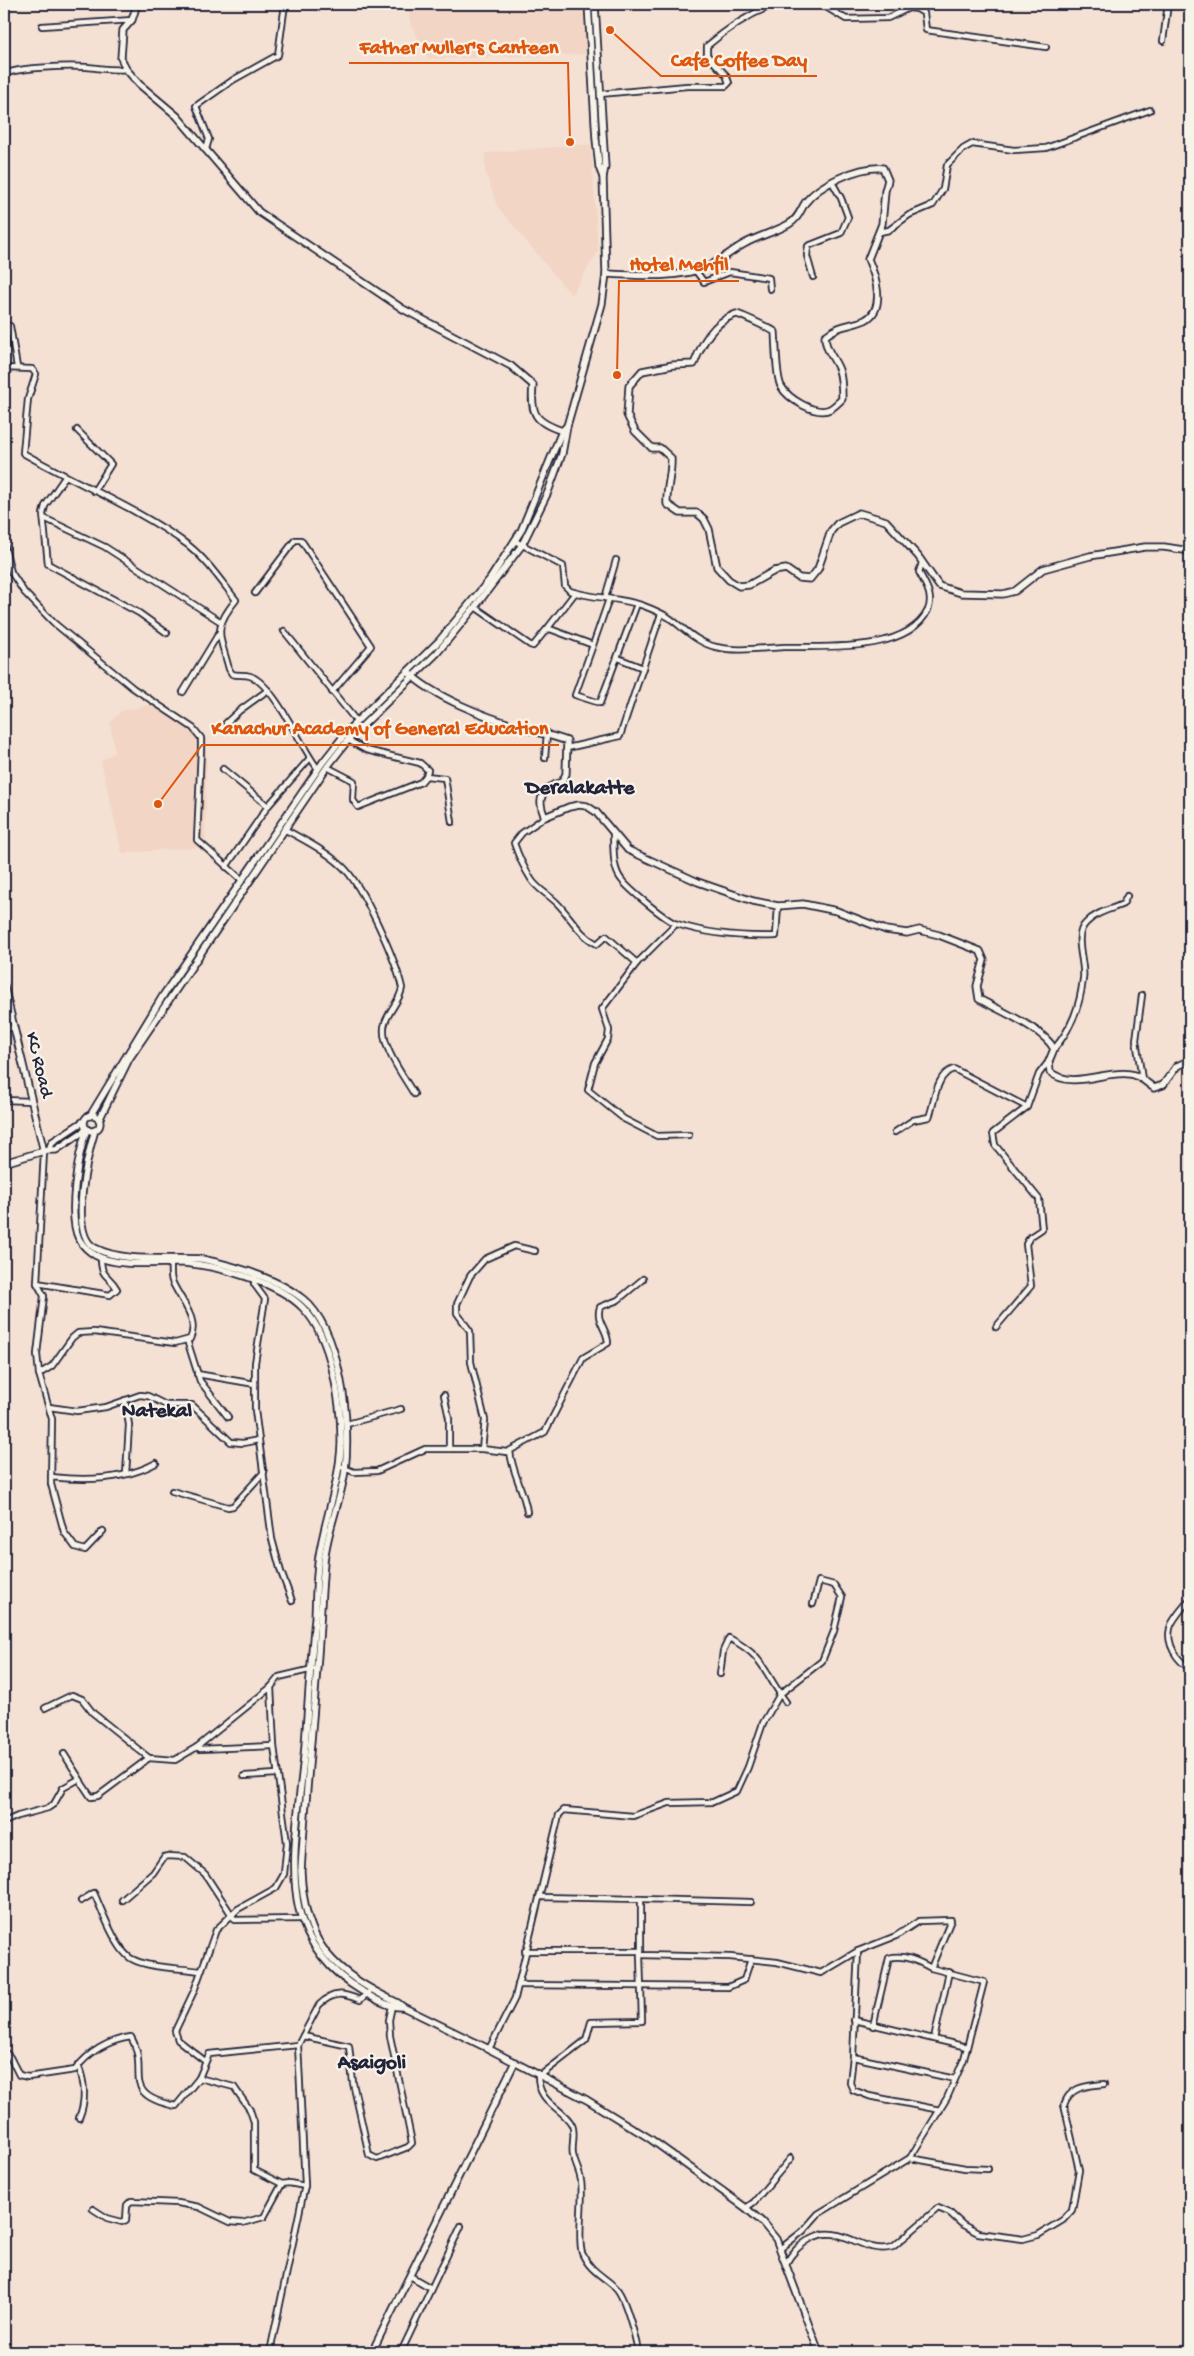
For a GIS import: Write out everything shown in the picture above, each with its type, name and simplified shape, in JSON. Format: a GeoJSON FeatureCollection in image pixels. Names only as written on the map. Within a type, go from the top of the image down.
{"type":"FeatureCollection","features":[{"type":"Feature","properties":{"kind":"main road"},"geometry":{"type":"LineString","coordinates":[[137,4],[132,20],[123,30],[121,58],[126,69],[139,84],[177,116],[259,212],[403,309],[511,366],[533,386],[531,404],[533,413],[547,425],[565,430]]}},
{"type":"Feature","properties":{"kind":"main road"},"geometry":{"type":"LineString","coordinates":[[588,4],[596,139],[599,167],[603,177]]}},
{"type":"Feature","properties":{"kind":"main road"},"geometry":{"type":"LineString","coordinates":[[595,4],[605,167],[603,177],[606,274],[602,304],[595,331],[548,492],[522,545],[437,653],[357,722],[318,768],[284,829],[254,868],[242,880],[129,1058],[95,1130],[88,1158],[82,1208],[83,1231],[88,1242],[94,1247],[112,1254],[171,1260],[212,1267],[255,1278],[292,1292],[310,1306],[317,1316],[323,1327],[338,1371],[347,1424],[345,1470],[324,1559],[296,1856],[296,1885],[302,1918],[310,1938],[322,1957],[344,1980],[398,2003],[539,2074],[649,2138],[746,2208],[762,2222],[776,2239],[819,2352]]}},
{"type":"Feature","properties":{"kind":"main road"},"geometry":{"type":"LineString","coordinates":[[606,274],[647,276],[706,268],[744,244],[791,224],[800,215],[811,198],[832,182],[874,167],[883,168],[888,180],[880,232],[868,259],[877,288],[876,308],[866,319],[843,324],[825,336],[825,345],[839,370],[842,384],[842,399],[829,410],[810,409],[795,400],[781,386],[778,375],[775,332],[736,314],[706,336],[692,365],[673,365],[642,371],[629,386],[626,415],[635,431],[652,448],[660,448],[671,458],[672,469],[666,491],[667,504],[680,512],[697,513],[704,519],[709,529],[717,567],[729,580],[739,586],[749,585],[774,571],[786,569],[799,578],[810,579],[818,569],[831,531],[838,523],[859,513],[886,520],[939,586],[961,593],[1003,594],[1022,587],[1034,574],[1058,563],[1145,547],[1164,547],[1189,551]]}},
{"type":"Feature","properties":{"kind":"main road"},"geometry":{"type":"LineString","coordinates":[[47,1151],[52,1142],[90,1116],[132,1043],[310,785],[348,740],[411,675],[462,615],[515,541],[565,430]]}},
{"type":"Feature","properties":{"kind":"main road"},"geometry":{"type":"LineString","coordinates":[[411,675],[454,702],[519,727],[548,733],[567,741],[566,774],[562,782],[550,785],[540,798],[540,806],[545,817],[570,807],[587,806],[596,812],[628,850],[698,882],[753,901],[778,906],[803,904],[837,911],[886,930],[907,933],[919,930],[939,935],[980,951],[984,960],[977,986],[979,999],[1044,1037],[1054,1049],[1049,1061],[1050,1072],[1055,1076],[1066,1079],[1131,1074],[1154,1088],[1163,1085],[1177,1066],[1190,1060]]}},
{"type":"Feature","properties":{"kind":"main road","name":"KC Road"},"geometry":{"type":"LineString","coordinates":[[4,986],[32,1101],[47,1151]]}},
{"type":"Feature","properties":{"kind":"main road"},"geometry":{"type":"LineString","coordinates":[[90,1116],[95,1116],[99,1120]]}},
{"type":"Feature","properties":{"kind":"main road"},"geometry":{"type":"LineString","coordinates":[[84,1121],[87,1129],[81,1149],[75,1201],[76,1230],[86,1249],[101,1258],[171,1260]]}},
{"type":"Feature","properties":{"kind":"main road"},"geometry":{"type":"LineString","coordinates":[[4,1163],[56,1150],[87,1129],[95,1130]]}},
{"type":"Feature","properties":{"kind":"main road"},"geometry":{"type":"LineString","coordinates":[[68,1142],[76,1143],[81,1149]]}},
{"type":"Feature","properties":{"kind":"main road"},"geometry":{"type":"LineString","coordinates":[[255,1278],[283,1293],[302,1307],[315,1323],[321,1337],[338,1402],[341,1437],[339,1466],[318,1560],[314,1669],[302,1862],[304,1901],[310,1926],[325,1952],[369,1992],[392,2006],[403,2007]]}},
{"type":"Feature","properties":{"kind":"main road"},"geometry":{"type":"LineString","coordinates":[[372,2352],[514,2062]]}},
{"type":"Feature","properties":{"kind":"street"},"geometry":{"type":"LineString","coordinates":[[206,149],[210,139],[196,106],[233,80],[278,55],[285,4]]}},
{"type":"Feature","properties":{"kind":"street"},"geometry":{"type":"LineString","coordinates":[[600,94],[687,86],[726,86],[729,83],[726,75],[707,55],[707,46],[722,33],[763,8],[776,4]]}},
{"type":"Feature","properties":{"kind":"street"},"geometry":{"type":"LineString","coordinates":[[821,4],[846,19],[888,18],[908,8],[917,9],[924,13],[926,30],[1046,47]]}},
{"type":"Feature","properties":{"kind":"street"},"geometry":{"type":"LineString","coordinates":[[1163,42],[1168,4]]}},
{"type":"Feature","properties":{"kind":"street"},"geometry":{"type":"LineString","coordinates":[[42,26],[132,20]]}},
{"type":"Feature","properties":{"kind":"street"},"geometry":{"type":"LineString","coordinates":[[4,74],[27,70],[85,67],[115,70],[126,69]]}},
{"type":"Feature","properties":{"kind":"street"},"geometry":{"type":"LineString","coordinates":[[880,232],[890,230],[909,215],[933,205],[943,189],[947,164],[962,148],[972,144],[1014,150],[1046,148],[1150,110]]}},
{"type":"Feature","properties":{"kind":"street"},"geometry":{"type":"LineString","coordinates":[[813,277],[807,256],[808,246],[841,233],[848,217],[841,198],[832,182]]}},
{"type":"Feature","properties":{"kind":"street"},"geometry":{"type":"LineString","coordinates":[[695,270],[704,282],[730,272],[769,278],[770,289]]}},
{"type":"Feature","properties":{"kind":"street"},"geometry":{"type":"LineString","coordinates":[[4,324],[10,326],[17,368]]}},
{"type":"Feature","properties":{"kind":"street"},"geometry":{"type":"LineString","coordinates":[[4,368],[32,368],[36,374],[28,398],[23,453],[173,536],[202,558],[236,600],[223,616],[219,633],[183,692]]}},
{"type":"Feature","properties":{"kind":"street"},"geometry":{"type":"LineString","coordinates":[[77,430],[111,464],[94,491]]}},
{"type":"Feature","properties":{"kind":"street"},"geometry":{"type":"LineString","coordinates":[[65,477],[45,506],[44,518],[48,564],[139,613],[168,634]]}},
{"type":"Feature","properties":{"kind":"street"},"geometry":{"type":"LineString","coordinates":[[44,518],[105,547],[221,622]]}},
{"type":"Feature","properties":{"kind":"street"},"geometry":{"type":"LineString","coordinates":[[1189,551],[1190,538]]}},
{"type":"Feature","properties":{"kind":"street"},"geometry":{"type":"LineString","coordinates":[[255,593],[295,540],[301,540],[371,644],[370,650],[332,692]]}},
{"type":"Feature","properties":{"kind":"street"},"geometry":{"type":"LineString","coordinates":[[515,541],[563,566],[565,586],[570,591],[637,604],[661,614],[691,635],[716,647],[833,647],[881,641],[915,627],[928,610],[930,594],[919,572],[922,563]]}},
{"type":"Feature","properties":{"kind":"street"},"geometry":{"type":"LineString","coordinates":[[4,544],[11,572],[24,592],[54,623],[133,688],[188,723],[199,734],[201,749],[197,840],[242,880]]}},
{"type":"Feature","properties":{"kind":"street"},"geometry":{"type":"LineString","coordinates":[[616,560],[607,598],[575,695],[600,703],[637,604]]}},
{"type":"Feature","properties":{"kind":"street"},"geometry":{"type":"LineString","coordinates":[[475,607],[530,646],[533,646],[575,593]]}},
{"type":"Feature","properties":{"kind":"street"},"geometry":{"type":"LineString","coordinates":[[567,748],[620,736],[661,614]]}},
{"type":"Feature","properties":{"kind":"street"},"geometry":{"type":"LineString","coordinates":[[284,630],[357,722]]}},
{"type":"Feature","properties":{"kind":"street"},"geometry":{"type":"LineString","coordinates":[[546,630],[556,630],[592,644]]}},
{"type":"Feature","properties":{"kind":"street"},"geometry":{"type":"LineString","coordinates":[[219,633],[232,674],[249,675],[257,679],[268,690],[318,768]]}},
{"type":"Feature","properties":{"kind":"street"},"geometry":{"type":"LineString","coordinates":[[618,658],[643,668]]}},
{"type":"Feature","properties":{"kind":"street"},"geometry":{"type":"LineString","coordinates":[[226,723],[268,690]]}},
{"type":"Feature","properties":{"kind":"street"},"geometry":{"type":"LineString","coordinates":[[545,758],[548,733]]}},
{"type":"Feature","properties":{"kind":"street"},"geometry":{"type":"LineString","coordinates":[[327,767],[354,781],[353,800],[358,807],[421,782],[426,776],[428,770],[420,763],[366,750],[348,740]]}},
{"type":"Feature","properties":{"kind":"street"},"geometry":{"type":"LineString","coordinates":[[226,867],[268,806],[310,758]]}},
{"type":"Feature","properties":{"kind":"street"},"geometry":{"type":"LineString","coordinates":[[223,769],[268,806]]}},
{"type":"Feature","properties":{"kind":"street"},"geometry":{"type":"LineString","coordinates":[[426,776],[445,778],[452,822]]}},
{"type":"Feature","properties":{"kind":"street"},"geometry":{"type":"LineString","coordinates":[[545,817],[522,833],[514,843],[530,879],[557,903],[572,920],[579,932],[597,944],[606,936],[637,963]]}},
{"type":"Feature","properties":{"kind":"street"},"geometry":{"type":"LineString","coordinates":[[284,829],[328,854],[344,868],[355,882],[387,944],[402,988],[384,1023],[384,1033],[392,1058],[414,1094]]}},
{"type":"Feature","properties":{"kind":"street"},"geometry":{"type":"LineString","coordinates":[[614,834],[614,861],[620,878],[638,896],[676,924],[746,937],[776,936],[778,906]]}},
{"type":"Feature","properties":{"kind":"street"},"geometry":{"type":"LineString","coordinates":[[1054,1049],[1072,1025],[1084,978],[1080,950],[1081,931],[1085,923],[1101,912],[1123,904],[1127,896]]}},
{"type":"Feature","properties":{"kind":"street"},"geometry":{"type":"LineString","coordinates":[[676,924],[637,963],[602,1009],[609,1030],[608,1039],[596,1063],[588,1090],[624,1119],[657,1136],[689,1135]]}},
{"type":"Feature","properties":{"kind":"street"},"geometry":{"type":"LineString","coordinates":[[1142,995],[1136,1040],[1142,1079]]}},
{"type":"Feature","properties":{"kind":"street"},"geometry":{"type":"LineString","coordinates":[[4,1030],[13,1028]]}},
{"type":"Feature","properties":{"kind":"street"},"geometry":{"type":"LineString","coordinates":[[996,1327],[1031,1286],[1026,1244],[1030,1237],[1042,1229],[1040,1199],[995,1145],[993,1133],[1027,1107],[1039,1074],[1049,1061]]}},
{"type":"Feature","properties":{"kind":"street"},"geometry":{"type":"LineString","coordinates":[[895,1132],[913,1120],[929,1117],[933,1100],[942,1078],[950,1070],[954,1069],[1027,1107]]}},
{"type":"Feature","properties":{"kind":"street"},"geometry":{"type":"LineString","coordinates":[[4,1100],[32,1101]]}},
{"type":"Feature","properties":{"kind":"street"},"geometry":{"type":"LineString","coordinates":[[47,1151],[37,1284],[44,1296],[37,1354],[40,1374],[52,1419],[51,1477],[64,1532],[75,1547],[85,1550],[103,1531]]}},
{"type":"Feature","properties":{"kind":"street"},"geometry":{"type":"LineString","coordinates":[[482,1449],[485,1420],[470,1362],[470,1331],[457,1312],[457,1304],[470,1276],[485,1259],[514,1246],[535,1251]]}},
{"type":"Feature","properties":{"kind":"street"},"geometry":{"type":"LineString","coordinates":[[37,1284],[110,1295],[117,1289],[105,1278],[101,1270],[101,1258]]}},
{"type":"Feature","properties":{"kind":"street"},"geometry":{"type":"LineString","coordinates":[[40,1374],[52,1366],[72,1338],[78,1333],[94,1332],[175,1343],[190,1339],[194,1330],[193,1320],[172,1279],[171,1260]]}},
{"type":"Feature","properties":{"kind":"street"},"geometry":{"type":"LineString","coordinates":[[255,1278],[254,1284],[265,1299],[255,1363],[255,1410],[272,1539],[281,1572],[292,1600]]}},
{"type":"Feature","properties":{"kind":"street"},"geometry":{"type":"LineString","coordinates":[[506,1452],[545,1432],[583,1358],[608,1343],[608,1338],[599,1319],[600,1307],[618,1300],[643,1279]]}},
{"type":"Feature","properties":{"kind":"street"},"geometry":{"type":"LineString","coordinates":[[187,1340],[200,1382],[228,1417]]}},
{"type":"Feature","properties":{"kind":"street"},"geometry":{"type":"LineString","coordinates":[[197,1374],[255,1384]]}},
{"type":"Feature","properties":{"kind":"street"},"geometry":{"type":"LineString","coordinates":[[444,1394],[449,1418],[449,1449]]}},
{"type":"Feature","properties":{"kind":"street"},"geometry":{"type":"LineString","coordinates":[[49,1406],[76,1411],[106,1407],[140,1395],[148,1396],[166,1405],[192,1405],[231,1442],[243,1443],[259,1440]]}},
{"type":"Feature","properties":{"kind":"street"},"geometry":{"type":"LineString","coordinates":[[125,1400],[129,1425],[126,1474]]}},
{"type":"Feature","properties":{"kind":"street"},"geometry":{"type":"LineString","coordinates":[[347,1424],[401,1409]]}},
{"type":"Feature","properties":{"kind":"street"},"geometry":{"type":"LineString","coordinates":[[339,1466],[345,1470],[377,1471],[425,1449],[510,1451],[511,1466],[526,1498],[528,1512]]}},
{"type":"Feature","properties":{"kind":"street"},"geometry":{"type":"LineString","coordinates":[[51,1477],[82,1480],[140,1472],[156,1463]]}},
{"type":"Feature","properties":{"kind":"street"},"geometry":{"type":"LineString","coordinates":[[172,1491],[228,1507],[233,1506],[264,1472]]}},
{"type":"Feature","properties":{"kind":"street"},"geometry":{"type":"LineString","coordinates":[[489,2049],[515,1998],[558,1815],[564,1810],[633,1816],[669,1803],[713,1802],[737,1791],[748,1767],[763,1723],[780,1694],[822,1661],[834,1631],[842,1597],[834,1585],[819,1581],[813,1604]]}},
{"type":"Feature","properties":{"kind":"street"},"geometry":{"type":"LineString","coordinates":[[1190,1599],[1170,1627],[1170,1640],[1179,1660],[1190,1668]]}},
{"type":"Feature","properties":{"kind":"street"},"geometry":{"type":"LineString","coordinates":[[720,1674],[723,1651],[729,1638],[747,1647],[759,1659],[786,1702]]}},
{"type":"Feature","properties":{"kind":"street"},"geometry":{"type":"LineString","coordinates":[[45,1708],[72,1695],[82,1698],[93,1713],[149,1758],[175,1760],[197,1747],[271,1687],[279,1677],[314,1669]]}},
{"type":"Feature","properties":{"kind":"street"},"geometry":{"type":"LineString","coordinates":[[205,2061],[178,2040],[175,2031],[194,1991],[216,1930],[238,1909],[276,1888],[284,1874],[287,1843],[274,1746],[271,1687]]}},
{"type":"Feature","properties":{"kind":"street"},"geometry":{"type":"LineString","coordinates":[[197,1747],[200,1749],[274,1746]]}},
{"type":"Feature","properties":{"kind":"street"},"geometry":{"type":"LineString","coordinates":[[64,1754],[91,1797],[98,1796],[149,1758]]}},
{"type":"Feature","properties":{"kind":"street"},"geometry":{"type":"LineString","coordinates":[[244,1776],[277,1774]]}},
{"type":"Feature","properties":{"kind":"street"},"geometry":{"type":"LineString","coordinates":[[4,1822],[48,1808],[54,1804],[63,1788],[79,1779]]}},
{"type":"Feature","properties":{"kind":"street"},"geometry":{"type":"LineString","coordinates":[[122,1900],[153,1874],[164,1857],[186,1857],[206,1874],[234,1920],[302,1918]]}},
{"type":"Feature","properties":{"kind":"street"},"geometry":{"type":"LineString","coordinates":[[81,1901],[94,1893],[119,1944],[130,1959],[200,1971]]}},
{"type":"Feature","properties":{"kind":"street"},"geometry":{"type":"LineString","coordinates":[[539,1897],[751,1902]]}},
{"type":"Feature","properties":{"kind":"street"},"geometry":{"type":"LineString","coordinates":[[638,2352],[636,2339],[622,2297],[616,2289],[592,2270],[582,2252],[580,2239],[582,2214],[581,2180],[573,2155],[573,2128],[565,2116],[544,2097],[538,2080],[539,2074],[586,2040],[591,2022],[642,2021],[641,1899]]}},
{"type":"Feature","properties":{"kind":"street"},"geometry":{"type":"LineString","coordinates":[[525,1951],[641,1953],[751,1959],[777,1962],[822,1973],[858,1951],[896,1936],[919,1921],[951,1920],[931,1968]]}},
{"type":"Feature","properties":{"kind":"street"},"geometry":{"type":"LineString","coordinates":[[858,1951],[850,2083],[854,2090],[869,2096],[940,2110]]}},
{"type":"Feature","properties":{"kind":"street"},"geometry":{"type":"LineString","coordinates":[[780,2249],[804,2231],[818,2214],[910,2158],[940,2110],[955,2079],[968,2047],[984,1982],[931,1968],[916,1960],[896,1956],[889,1958],[873,2026]]}},
{"type":"Feature","properties":{"kind":"street"},"geometry":{"type":"LineString","coordinates":[[518,1985],[728,1988],[744,1980],[751,1959]]}},
{"type":"Feature","properties":{"kind":"street"},"geometry":{"type":"LineString","coordinates":[[934,2039],[949,1972]]}},
{"type":"Feature","properties":{"kind":"street"},"geometry":{"type":"LineString","coordinates":[[270,2352],[305,2186],[298,2045],[324,2000],[337,1995],[347,1994],[360,2000],[369,1992]]}},
{"type":"Feature","properties":{"kind":"street"},"geometry":{"type":"LineString","coordinates":[[303,2036],[349,2046],[353,2083],[369,2155],[377,2159],[408,2147],[412,2143],[390,2036],[389,2020],[392,2006]]}},
{"type":"Feature","properties":{"kind":"street"},"geometry":{"type":"LineString","coordinates":[[854,2020],[968,2047]]}},
{"type":"Feature","properties":{"kind":"street"},"geometry":{"type":"LineString","coordinates":[[4,2051],[10,2057],[19,2075],[28,2077],[74,2070],[82,2059],[114,2039],[131,2037],[135,2044],[140,2087],[148,2098],[176,2106],[199,2078],[209,2054],[298,2045]]}},
{"type":"Feature","properties":{"kind":"street"},"geometry":{"type":"LineString","coordinates":[[853,2057],[955,2079]]}},
{"type":"Feature","properties":{"kind":"street"},"geometry":{"type":"LineString","coordinates":[[78,2065],[83,2083],[83,2107],[79,2118]]}},
{"type":"Feature","properties":{"kind":"street"},"geometry":{"type":"LineString","coordinates":[[199,2078],[234,2086],[250,2110],[254,2122],[254,2170],[282,2184],[305,2186]]}},
{"type":"Feature","properties":{"kind":"street"},"geometry":{"type":"LineString","coordinates":[[786,2264],[793,2252],[820,2234],[834,2232],[868,2246],[887,2249],[893,2247],[938,2208],[950,2213],[963,2226],[978,2233],[1023,2239],[1038,2235],[1063,2220],[1072,2210],[1079,2170],[1065,2112],[1066,2097],[1076,2088],[1104,2084]]}},
{"type":"Feature","properties":{"kind":"street"},"geometry":{"type":"LineString","coordinates":[[746,2208],[754,2202],[791,2158]]}},
{"type":"Feature","properties":{"kind":"street"},"geometry":{"type":"LineString","coordinates":[[910,2158],[965,2168],[988,2169]]}},
{"type":"Feature","properties":{"kind":"street"},"geometry":{"type":"LineString","coordinates":[[93,2209],[107,2218],[122,2222],[126,2220],[127,2205],[131,2201],[178,2203],[199,2207],[224,2221],[242,2222],[264,2217],[282,2184]]}},
{"type":"Feature","properties":{"kind":"street"},"geometry":{"type":"LineString","coordinates":[[401,2352],[461,2226]]}},
{"type":"Feature","properties":{"kind":"street"},"geometry":{"type":"LineString","coordinates":[[410,2276],[431,2288]]}},
{"type":"Feature","properties":{"kind":"shaded area"},"geometry":{"type":"Polygon","coordinates":[[[407,4],[584,4],[586,54],[428,59],[411,26],[407,4]]]}},
{"type":"Feature","properties":{"kind":"shaded area"},"geometry":{"type":"Polygon","coordinates":[[[591,144],[598,252],[571,295],[497,206],[485,170],[485,153],[591,144]]]}},
{"type":"Feature","properties":{"kind":"shaded area"},"geometry":{"type":"Polygon","coordinates":[[[159,703],[207,739],[205,847],[122,853],[101,761],[115,752],[110,723],[121,711],[159,703]]]}},
{"type":"Feature","properties":{"kind":"place","name":"Cafe Coffee Day"},"geometry":{"type":"Point","coordinates":[610,30]}},
{"type":"Feature","properties":{"kind":"place","name":"Father Muller's Canteen"},"geometry":{"type":"Point","coordinates":[570,142]}},
{"type":"Feature","properties":{"kind":"place","name":"Hotel Mehfil"},"geometry":{"type":"Point","coordinates":[617,375]}},
{"type":"Feature","properties":{"kind":"place","name":"Kanachur Academy of General Education"},"geometry":{"type":"Point","coordinates":[158,804]}},
{"type":"Feature","properties":{"kind":"district","name":"Deralakatte"},"geometry":{"type":"Point","coordinates":[580,789]}},
{"type":"Feature","properties":{"kind":"district","name":"Natekal"},"geometry":{"type":"Point","coordinates":[157,1412]}},
{"type":"Feature","properties":{"kind":"district","name":"Asaigoli"},"geometry":{"type":"Point","coordinates":[372,2064]}}]}
